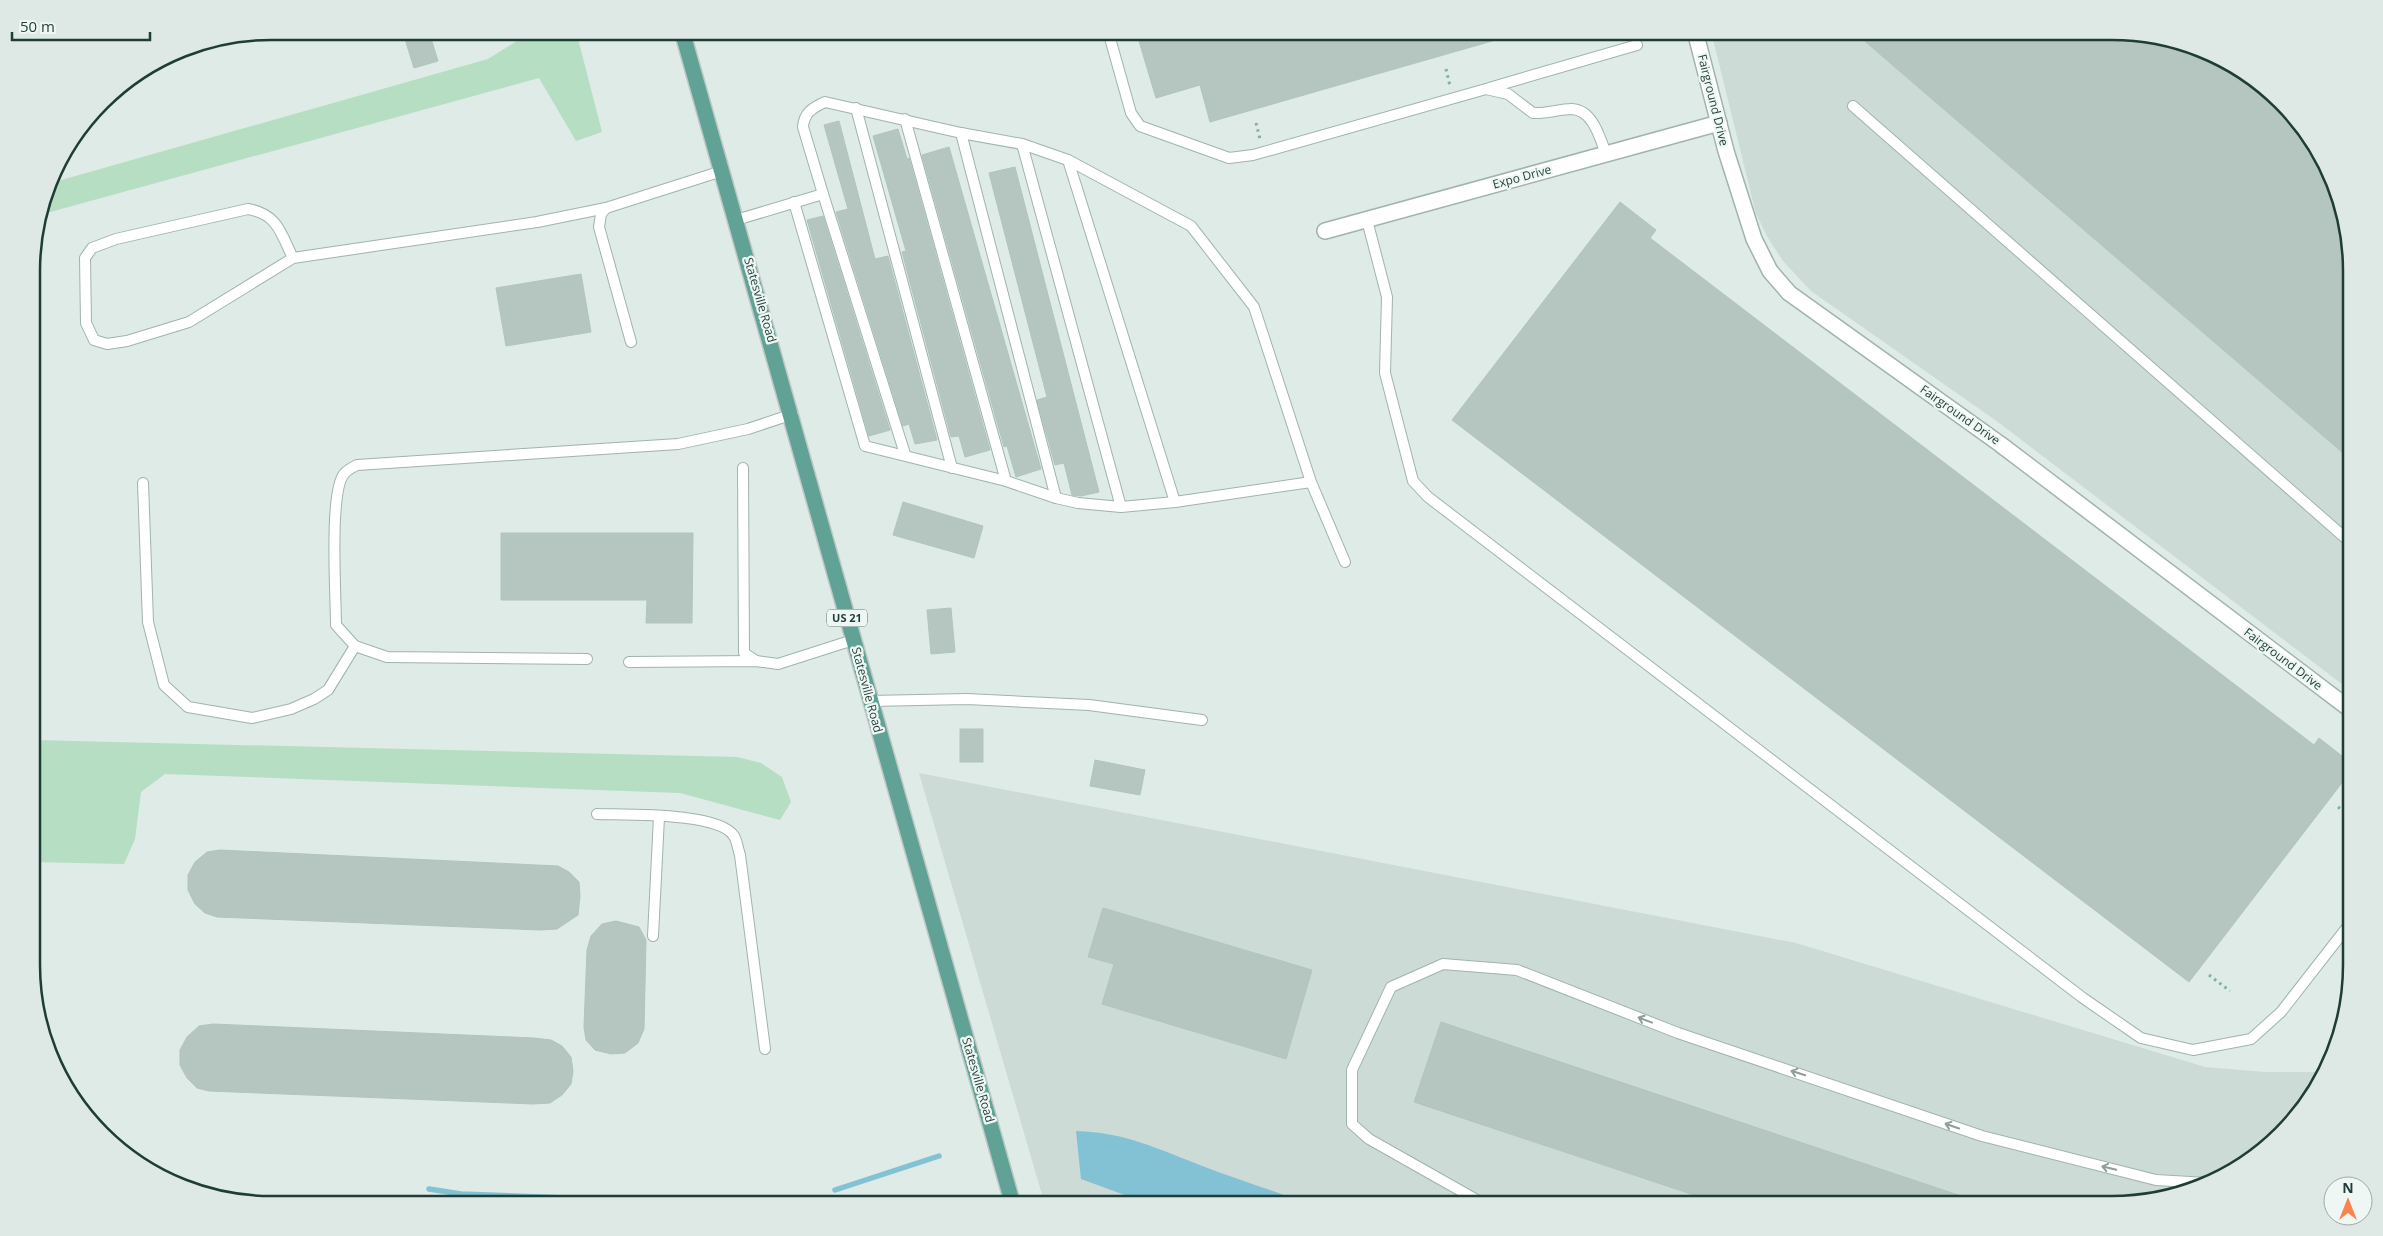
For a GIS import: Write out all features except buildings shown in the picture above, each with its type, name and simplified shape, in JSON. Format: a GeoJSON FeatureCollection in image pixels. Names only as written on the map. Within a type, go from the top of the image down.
{"type":"FeatureCollection","features":[{"type":"Feature","properties":{"kind":"main road","name":"Statesville Road"},"geometry":{"type":"LineString","coordinates":[[685,40],[793,414],[853,640],[1007,1196]]}},
{"type":"Feature","properties":{"kind":"street","name":"Fairground Drive"},"geometry":{"type":"LineString","coordinates":[[1697,40],[1719,123],[1754,239],[1770,271],[1789,293],[2000,444],[2343,704]]}},
{"type":"Feature","properties":{"kind":"street","name":"Expo Drive"},"geometry":{"type":"LineString","coordinates":[[1326,231],[1719,123]]}},
{"type":"Feature","properties":{"kind":"lane"},"geometry":{"type":"LineString","coordinates":[[1111,40],[1131,113],[1140,126],[1229,158],[1253,155],[1636,45]]}},
{"type":"Feature","properties":{"kind":"lane"},"geometry":{"type":"LineString","coordinates":[[1486,89],[1508,94],[1533,113],[1574,109],[1583,113],[1592,121],[1606,154]]}},
{"type":"Feature","properties":{"kind":"lane"},"geometry":{"type":"LineString","coordinates":[[905,454],[803,128],[804,118],[812,108],[824,102],[961,133],[1022,144],[1068,160],[1191,226],[1254,307],[1311,482],[1345,562]]}},
{"type":"Feature","properties":{"kind":"lane"},"geometry":{"type":"LineString","coordinates":[[1852,106],[2343,536]]}},
{"type":"Feature","properties":{"kind":"lane"},"geometry":{"type":"LineString","coordinates":[[856,108],[952,468]]}},
{"type":"Feature","properties":{"kind":"lane"},"geometry":{"type":"LineString","coordinates":[[905,119],[1006,481]]}},
{"type":"Feature","properties":{"kind":"lane"},"geometry":{"type":"LineString","coordinates":[[961,133],[1056,498]]}},
{"type":"Feature","properties":{"kind":"lane"},"geometry":{"type":"LineString","coordinates":[[1022,144],[1122,507]]}},
{"type":"Feature","properties":{"kind":"lane"},"geometry":{"type":"LineString","coordinates":[[1068,160],[1175,502]]}},
{"type":"Feature","properties":{"kind":"lane"},"geometry":{"type":"LineString","coordinates":[[293,258],[274,221],[263,211],[248,209],[116,239],[92,248],[85,258],[86,324],[94,340],[107,344],[136,339],[189,322],[293,258],[537,222],[606,208],[722,171]]}},
{"type":"Feature","properties":{"kind":"lane"},"geometry":{"type":"LineString","coordinates":[[736,220],[823,194]]}},
{"type":"Feature","properties":{"kind":"lane"},"geometry":{"type":"LineString","coordinates":[[794,202],[865,446],[905,454],[1006,481],[1056,498],[1078,503],[1122,507],[1175,502],[1311,482]]}},
{"type":"Feature","properties":{"kind":"lane"},"geometry":{"type":"LineString","coordinates":[[606,208],[601,214],[599,226],[632,342]]}},
{"type":"Feature","properties":{"kind":"lane"},"geometry":{"type":"LineString","coordinates":[[1367,220],[1388,297],[1386,373],[1413,481],[1428,497],[2083,998],[2141,1038],[2193,1050],[2251,1039],[2282,1012],[2343,933]]}},
{"type":"Feature","properties":{"kind":"lane"},"geometry":{"type":"LineString","coordinates":[[587,659],[387,656],[355,646],[336,625],[336,512],[338,486],[344,473],[357,465],[678,444],[748,429],[793,414]]}},
{"type":"Feature","properties":{"kind":"lane"},"geometry":{"type":"LineString","coordinates":[[743,468],[744,653],[756,661]]}},
{"type":"Feature","properties":{"kind":"lane"},"geometry":{"type":"LineString","coordinates":[[143,483],[148,622],[164,685],[188,707],[252,718],[291,709],[314,699],[328,690],[355,646]]}},
{"type":"Feature","properties":{"kind":"lane"},"geometry":{"type":"LineString","coordinates":[[629,662],[756,661],[778,664],[853,640]]}},
{"type":"Feature","properties":{"kind":"lane"},"geometry":{"type":"LineString","coordinates":[[870,701],[967,699],[1089,705],[1202,720]]}},
{"type":"Feature","properties":{"kind":"lane"},"geometry":{"type":"LineString","coordinates":[[597,814],[695,818],[717,823],[734,836],[740,855],[765,1049]]}},
{"type":"Feature","properties":{"kind":"lane"},"geometry":{"type":"LineString","coordinates":[[653,936],[659,817]]}},
{"type":"Feature","properties":{"kind":"lane"},"geometry":{"type":"LineString","coordinates":[[1470,1196],[1369,1139],[1352,1124],[1352,1070],[1391,987],[1443,964],[1517,970],[1678,1033],[1982,1136],[2156,1180],[2191,1182]]}},
{"type":"Feature","properties":{"kind":"path"},"geometry":{"type":"LineString","coordinates":[[2338,807],[2343,811]]}},
{"type":"Feature","properties":{"kind":"path"},"geometry":{"type":"LineString","coordinates":[[2209,975],[2230,991]]}},
{"type":"Feature","properties":{"kind":"shaded area"},"geometry":{"type":"Polygon","coordinates":[[[1713,40],[2127,40],[2157,44],[2186,52],[2214,64],[2253,88],[2286,119],[2304,143],[2319,169],[2331,197],[2339,226],[2343,256],[2343,685],[1998,422],[1811,291],[1783,261],[1768,238],[1756,214],[1713,40]]]}},
{"type":"Feature","properties":{"kind":"shaded area"},"geometry":{"type":"Polygon","coordinates":[[[919,773],[1796,943],[2205,1067],[2265,1072],[2316,1072],[2304,1093],[2286,1117],[2264,1139],[2240,1157],[2214,1172],[2186,1184],[2157,1192],[2127,1196],[1042,1196],[919,773]]]}},
{"type":"Feature","properties":{"kind":"green space"},"geometry":{"type":"Polygon","coordinates":[[[519,40],[578,40],[602,132],[576,141],[539,78],[48,213],[59,181],[488,59],[519,40]]]}},
{"type":"Feature","properties":{"kind":"green space"},"geometry":{"type":"Polygon","coordinates":[[[40,740],[737,757],[761,763],[782,777],[791,802],[780,820],[680,793],[165,774],[141,792],[135,839],[124,864],[40,862],[40,740]]]}},
{"type":"Feature","properties":{"kind":"water"},"geometry":{"type":"Polygon","coordinates":[[[1076,1131],[1094,1132],[1126,1138],[1286,1196],[1127,1196],[1081,1179],[1076,1131]]]}},
{"type":"Feature","properties":{"kind":"waterway"},"geometry":{"type":"LineString","coordinates":[[835,1190],[939,1156]]}},
{"type":"Feature","properties":{"kind":"waterway"},"geometry":{"type":"LineString","coordinates":[[429,1189],[461,1194],[514,1196]]}}]}
